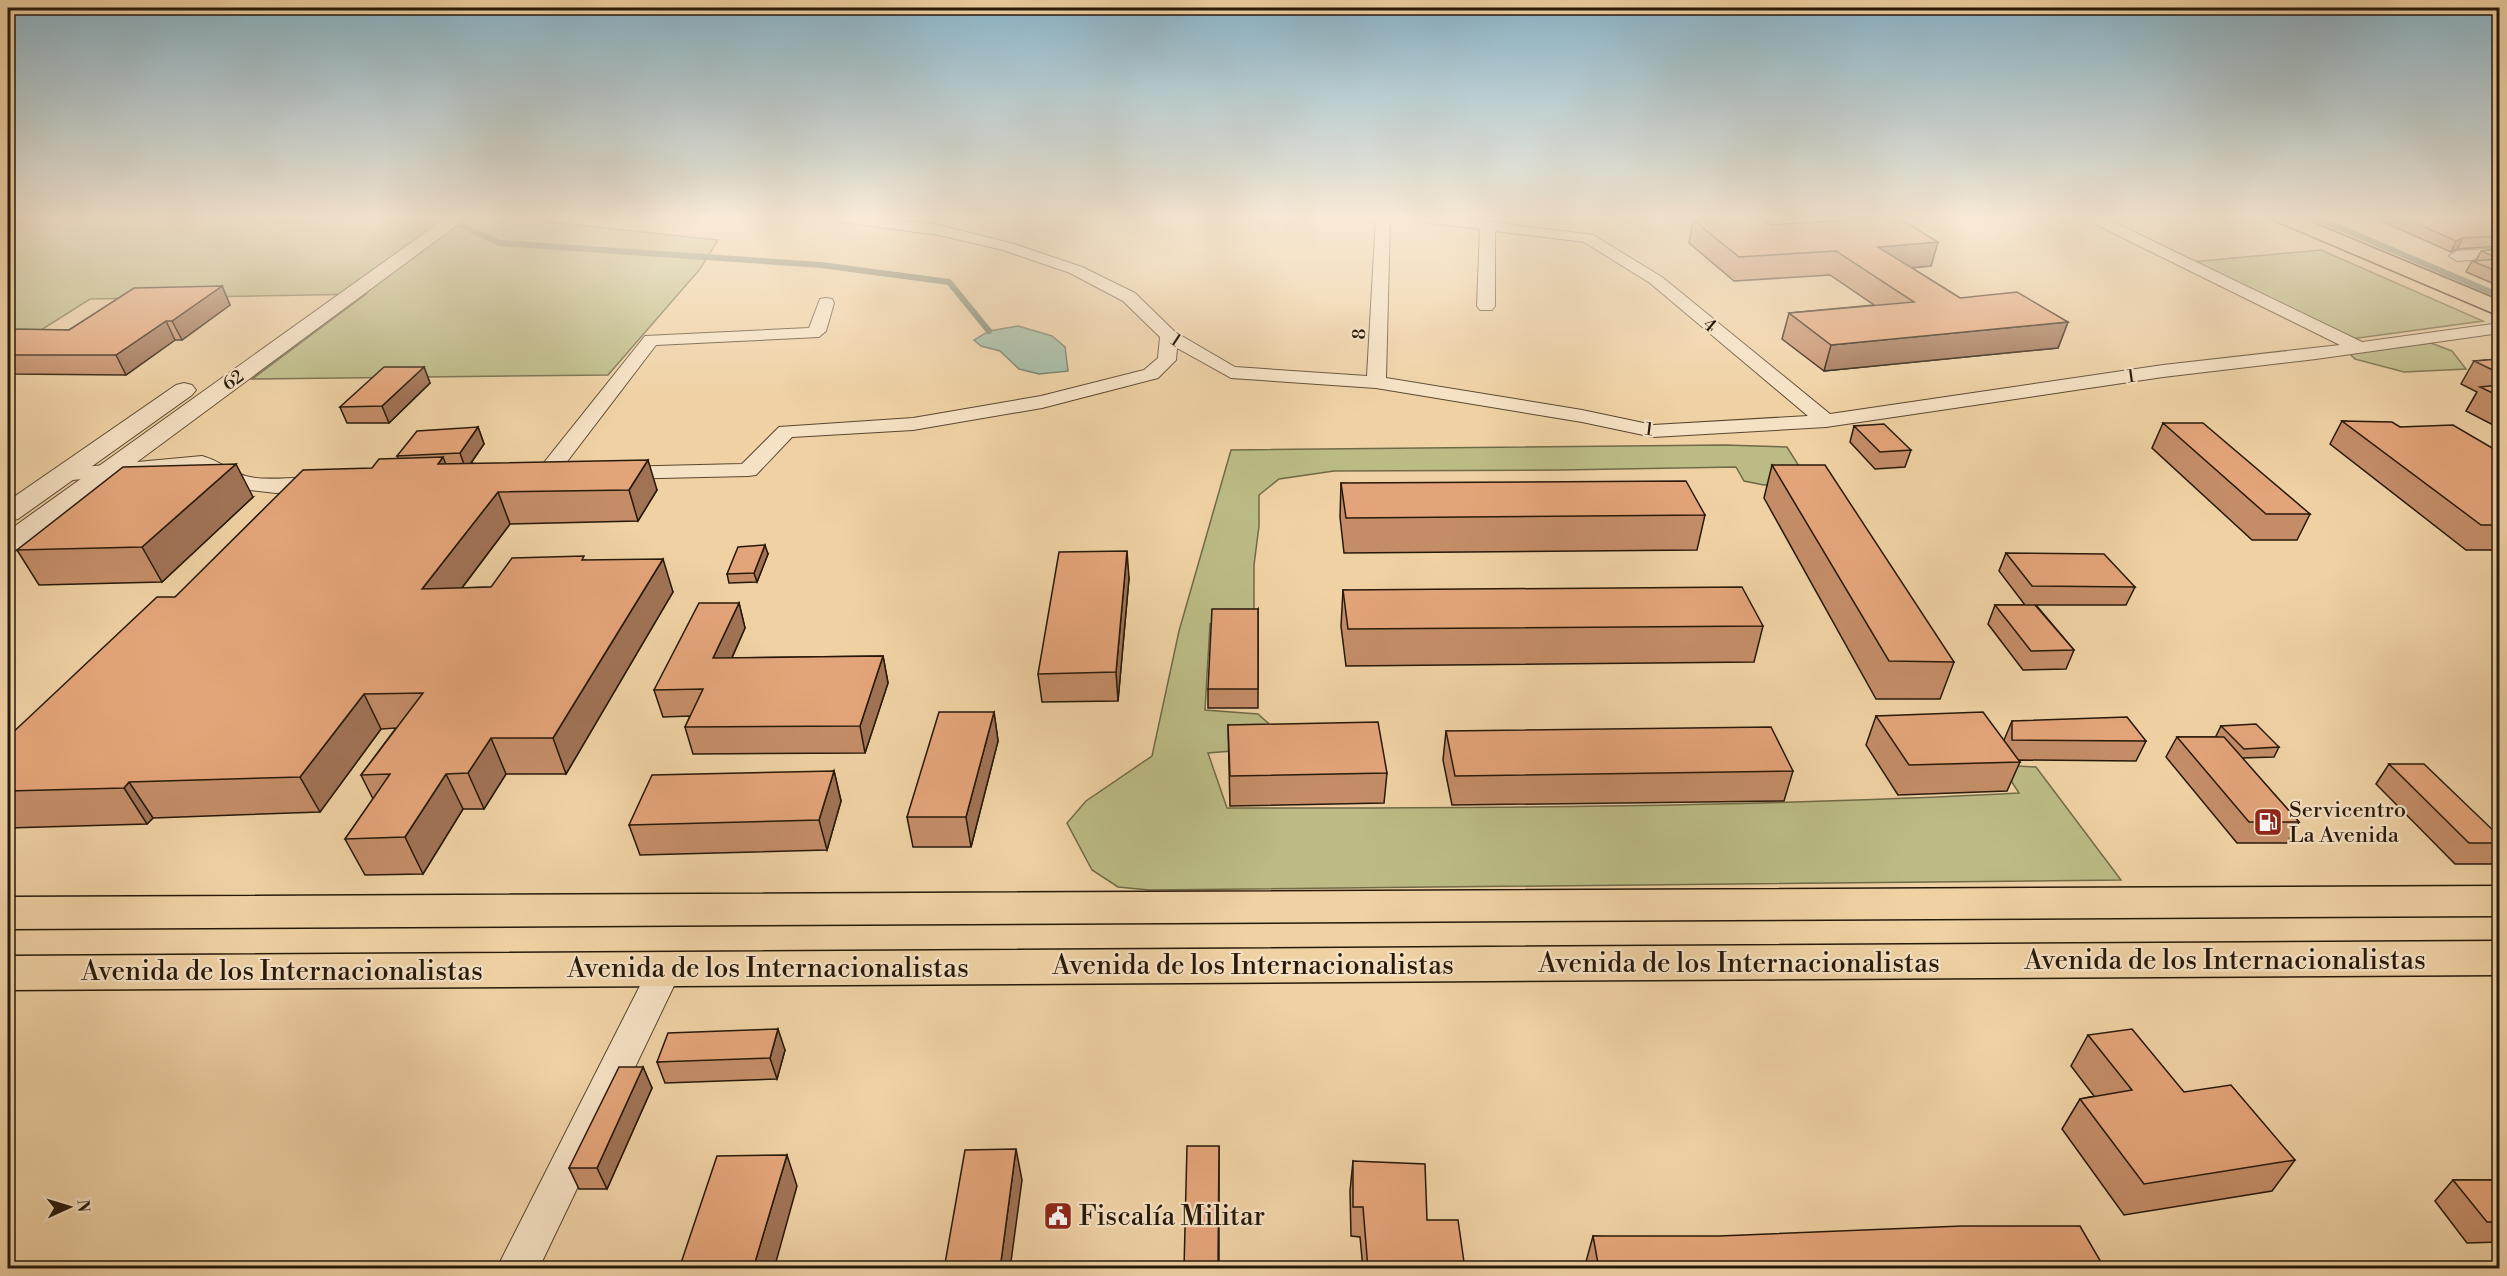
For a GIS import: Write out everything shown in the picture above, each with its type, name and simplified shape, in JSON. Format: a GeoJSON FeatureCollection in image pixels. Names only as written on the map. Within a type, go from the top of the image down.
{"type":"FeatureCollection","features":[{"type":"Feature","properties":{"kind":"main road"},"geometry":{"type":"LineString","coordinates":[[2424,277],[2498,308]]}},
{"type":"Feature","properties":{"kind":"main road"},"geometry":{"type":"LineString","coordinates":[[8,913],[2499,901]]}},
{"type":"Feature","properties":{"kind":"main road","name":"Avenida de los Internacionalistas"},"geometry":{"type":"LineString","coordinates":[[8,973],[2499,958]]}},
{"type":"Feature","properties":{"kind":"street","name":"62"},"geometry":{"type":"LineString","coordinates":[[8,513],[348,277]]}},
{"type":"Feature","properties":{"kind":"street","name":"62"},"geometry":{"type":"LineString","coordinates":[[8,544],[377,277]]}},
{"type":"Feature","properties":{"kind":"street","name":"1"},"geometry":{"type":"LineString","coordinates":[[1089,277],[1129,297],[1169,336],[1230,372],[1376,381],[1582,416],[1653,431],[1826,422],[2163,371],[2308,356],[2499,328]]}},
{"type":"Feature","properties":{"kind":"street","name":"8"},"geometry":{"type":"LineString","coordinates":[[1376,381],[1380,277]]}},
{"type":"Feature","properties":{"kind":"street"},"geometry":{"type":"LineString","coordinates":[[1486,306],[1487,277]]}},
{"type":"Feature","properties":{"kind":"street","name":"4"},"geometry":{"type":"LineString","coordinates":[[1650,277],[1826,422]]}},
{"type":"Feature","properties":{"kind":"street"},"geometry":{"type":"LineString","coordinates":[[2214,277],[2358,347]]}},
{"type":"Feature","properties":{"kind":"street"},"geometry":{"type":"LineString","coordinates":[[545,475],[651,340],[813,333],[817,331],[826,303]]}},
{"type":"Feature","properties":{"kind":"street"},"geometry":{"type":"LineString","coordinates":[[592,474],[748,470],[786,431],[913,424],[1042,402],[1151,374],[1167,360],[1169,336]]}},
{"type":"Feature","properties":{"kind":"street"},"geometry":{"type":"LineString","coordinates":[[62,475],[112,468],[202,462],[242,483],[276,487],[334,484]]}},
{"type":"Feature","properties":{"kind":"street"},"geometry":{"type":"LineString","coordinates":[[521,476],[569,474]]}},
{"type":"Feature","properties":{"kind":"street"},"geometry":{"type":"LineString","coordinates":[[518,1269],[665,969]]}},
{"type":"Feature","properties":{"kind":"green space"},"geometry":{"type":"Polygon","coordinates":[[[8,277],[693,277],[608,375],[252,379],[366,294],[90,299],[8,351],[8,277]]]}},
{"type":"Feature","properties":{"kind":"green space"},"geometry":{"type":"Polygon","coordinates":[[[2220,277],[2382,277],[2483,321],[2351,339],[2220,277]]]}},
{"type":"Feature","properties":{"kind":"green space"},"geometry":{"type":"Polygon","coordinates":[[[2431,343],[2452,351],[2466,369],[2404,372],[2355,359],[2349,353],[2431,343]]]}},
{"type":"Feature","properties":{"kind":"green space"},"geometry":{"type":"Polygon","coordinates":[[[1725,445],[1787,447],[1809,482],[1764,485],[1744,481],[1736,467],[1334,471],[1279,479],[1259,495],[1259,526],[1254,565],[1254,622],[1210,624],[1205,710],[1258,714],[1294,746],[1208,753],[1227,808],[1722,804],[2019,793],[2001,765],[2036,767],[2121,880],[1149,890],[1118,887],[1092,870],[1067,823],[1086,801],[1152,756],[1179,631],[1231,450],[1725,445]]]}},
{"type":"Feature","properties":{"kind":"shaded area"},"geometry":{"type":"Polygon","coordinates":[[[1018,326],[1052,336],[1065,347],[1068,371],[1039,374],[1019,369],[1000,351],[981,346],[974,340],[989,331],[1018,326]]]}},
{"type":"Feature","properties":{"kind":"building"},"geometry":{"type":"Polygon","coordinates":[[[1875,277],[1926,277],[1960,298],[2017,292],[2068,322],[1831,345],[1789,313],[1914,302],[1875,277]]]}},
{"type":"Feature","properties":{"kind":"building"},"geometry":{"type":"Polygon","coordinates":[[[222,286],[172,321],[166,321],[116,355],[8,355],[8,335],[17,329],[69,330],[134,288],[222,286]]]}},
{"type":"Feature","properties":{"kind":"building"},"geometry":{"type":"Polygon","coordinates":[[[2499,359],[2499,373],[2474,361],[2499,359]]]}},
{"type":"Feature","properties":{"kind":"building"},"geometry":{"type":"Polygon","coordinates":[[[384,367],[424,367],[382,406],[340,407],[384,367]]]}},
{"type":"Feature","properties":{"kind":"building"},"geometry":{"type":"Polygon","coordinates":[[[2499,385],[2499,396],[2480,387],[2499,385]]]}},
{"type":"Feature","properties":{"kind":"building"},"geometry":{"type":"Polygon","coordinates":[[[2342,421],[2392,422],[2400,427],[2453,425],[2499,452],[2499,525],[2481,525],[2342,421]]]}},
{"type":"Feature","properties":{"kind":"building"},"geometry":{"type":"Polygon","coordinates":[[[2163,423],[2203,423],[2310,514],[2266,514],[2163,423]]]}},
{"type":"Feature","properties":{"kind":"building"},"geometry":{"type":"Polygon","coordinates":[[[1884,424],[1911,450],[1880,452],[1854,426],[1884,424]]]}},
{"type":"Feature","properties":{"kind":"building"},"geometry":{"type":"Polygon","coordinates":[[[478,427],[460,453],[397,456],[417,431],[478,427]]]}},
{"type":"Feature","properties":{"kind":"building"},"geometry":{"type":"Polygon","coordinates":[[[443,457],[438,464],[648,460],[629,490],[498,492],[422,589],[491,587],[512,558],[584,556],[582,560],[663,559],[553,738],[491,738],[468,773],[446,774],[405,837],[345,839],[390,774],[361,775],[423,693],[364,694],[300,777],[129,782],[124,788],[8,791],[8,737],[157,597],[175,597],[303,470],[372,468],[379,459],[443,457]]]}},
{"type":"Feature","properties":{"kind":"building"},"geometry":{"type":"Polygon","coordinates":[[[236,464],[142,547],[17,550],[123,467],[236,464]]]}},
{"type":"Feature","properties":{"kind":"building"},"geometry":{"type":"Polygon","coordinates":[[[1772,465],[1825,465],[1954,662],[1889,661],[1772,465]]]}},
{"type":"Feature","properties":{"kind":"building"},"geometry":{"type":"Polygon","coordinates":[[[1686,481],[1705,515],[1346,518],[1341,483],[1686,481]]]}},
{"type":"Feature","properties":{"kind":"building"},"geometry":{"type":"Polygon","coordinates":[[[765,545],[754,573],[727,574],[738,547],[765,545]]]}},
{"type":"Feature","properties":{"kind":"building"},"geometry":{"type":"Polygon","coordinates":[[[1127,551],[1116,672],[1038,674],[1059,552],[1127,551]]]}},
{"type":"Feature","properties":{"kind":"building"},"geometry":{"type":"Polygon","coordinates":[[[2006,553],[2104,554],[2135,587],[2032,586],[2006,553]]]}},
{"type":"Feature","properties":{"kind":"building"},"geometry":{"type":"Polygon","coordinates":[[[1742,587],[1763,626],[1348,629],[1343,590],[1742,587]]]}},
{"type":"Feature","properties":{"kind":"building"},"geometry":{"type":"Polygon","coordinates":[[[699,603],[739,603],[713,658],[883,656],[860,726],[685,727],[703,689],[654,690],[699,603]]]}},
{"type":"Feature","properties":{"kind":"building"},"geometry":{"type":"Polygon","coordinates":[[[1995,605],[2035,605],[2074,650],[2031,651],[1995,605]]]}},
{"type":"Feature","properties":{"kind":"building"},"geometry":{"type":"Polygon","coordinates":[[[1212,609],[1258,609],[1258,689],[1208,689],[1212,609]]]}},
{"type":"Feature","properties":{"kind":"building"},"geometry":{"type":"Polygon","coordinates":[[[939,712],[994,712],[966,817],[907,817],[939,712]]]}},
{"type":"Feature","properties":{"kind":"building"},"geometry":{"type":"Polygon","coordinates":[[[1983,712],[2020,762],[1909,765],[1876,716],[1983,712]]]}},
{"type":"Feature","properties":{"kind":"building"},"geometry":{"type":"Polygon","coordinates":[[[2127,717],[2146,741],[2012,740],[2012,721],[2127,717]]]}},
{"type":"Feature","properties":{"kind":"building"},"geometry":{"type":"Polygon","coordinates":[[[1378,722],[1387,773],[1230,776],[1228,725],[1378,722]]]}},
{"type":"Feature","properties":{"kind":"building"},"geometry":{"type":"Polygon","coordinates":[[[2256,724],[2279,747],[2244,749],[2221,726],[2256,724]]]}},
{"type":"Feature","properties":{"kind":"building"},"geometry":{"type":"Polygon","coordinates":[[[1771,727],[1793,771],[1455,776],[1446,731],[1771,727]]]}},
{"type":"Feature","properties":{"kind":"building"},"geometry":{"type":"Polygon","coordinates":[[[2177,737],[2224,737],[2299,822],[2249,822],[2177,737]]]}},
{"type":"Feature","properties":{"kind":"building"},"geometry":{"type":"Polygon","coordinates":[[[2389,764],[2424,764],[2499,836],[2499,843],[2469,843],[2389,764]]]}},
{"type":"Feature","properties":{"kind":"building"},"geometry":{"type":"Polygon","coordinates":[[[834,771],[819,820],[629,825],[652,775],[834,771]]]}},
{"type":"Feature","properties":{"kind":"building"},"geometry":{"type":"Polygon","coordinates":[[[778,1029],[770,1058],[657,1062],[668,1033],[778,1029]]]}},
{"type":"Feature","properties":{"kind":"building"},"geometry":{"type":"Polygon","coordinates":[[[2132,1029],[2184,1092],[2231,1085],[2295,1160],[2144,1184],[2080,1099],[2132,1090],[2088,1035],[2132,1029]]]}},
{"type":"Feature","properties":{"kind":"building"},"geometry":{"type":"Polygon","coordinates":[[[619,1067],[643,1067],[597,1168],[569,1168],[619,1067]]]}},
{"type":"Feature","properties":{"kind":"building"},"geometry":{"type":"Polygon","coordinates":[[[1187,1146],[1219,1146],[1218,1269],[1184,1269],[1187,1146]]]}},
{"type":"Feature","properties":{"kind":"building"},"geometry":{"type":"Polygon","coordinates":[[[1016,1149],[1000,1269],[944,1269],[965,1150],[1016,1149]]]}},
{"type":"Feature","properties":{"kind":"building"},"geometry":{"type":"Polygon","coordinates":[[[787,1155],[753,1269],[679,1269],[717,1156],[787,1155]]]}},
{"type":"Feature","properties":{"kind":"building"},"geometry":{"type":"Polygon","coordinates":[[[1353,1161],[1425,1164],[1427,1220],[1458,1220],[1465,1269],[1368,1269],[1363,1207],[1353,1207],[1353,1161]]]}},
{"type":"Feature","properties":{"kind":"building"},"geometry":{"type":"Polygon","coordinates":[[[2453,1180],[2499,1180],[2499,1222],[2487,1222],[2453,1180]]]}},
{"type":"Feature","properties":{"kind":"building"},"geometry":{"type":"Polygon","coordinates":[[[1962,1226],[2080,1226],[2105,1269],[1599,1269],[1593,1236],[1719,1236],[1962,1226]]]}},
{"type":"Feature","properties":{"kind":"waterway"},"geometry":{"type":"LineString","coordinates":[[908,277],[949,282],[989,331]]}},
{"type":"Feature","properties":{"kind":"waterway"},"geometry":{"type":"LineString","coordinates":[[2454,277],[2500,296]]}},
{"type":"Feature","properties":{"kind":"place","name":"Servicentro La Avenida"},"geometry":{"type":"Point","coordinates":[2268,822]}},
{"type":"Feature","properties":{"kind":"place","name":"Fiscalía Militar"},"geometry":{"type":"Point","coordinates":[1058,1216]}}]}
